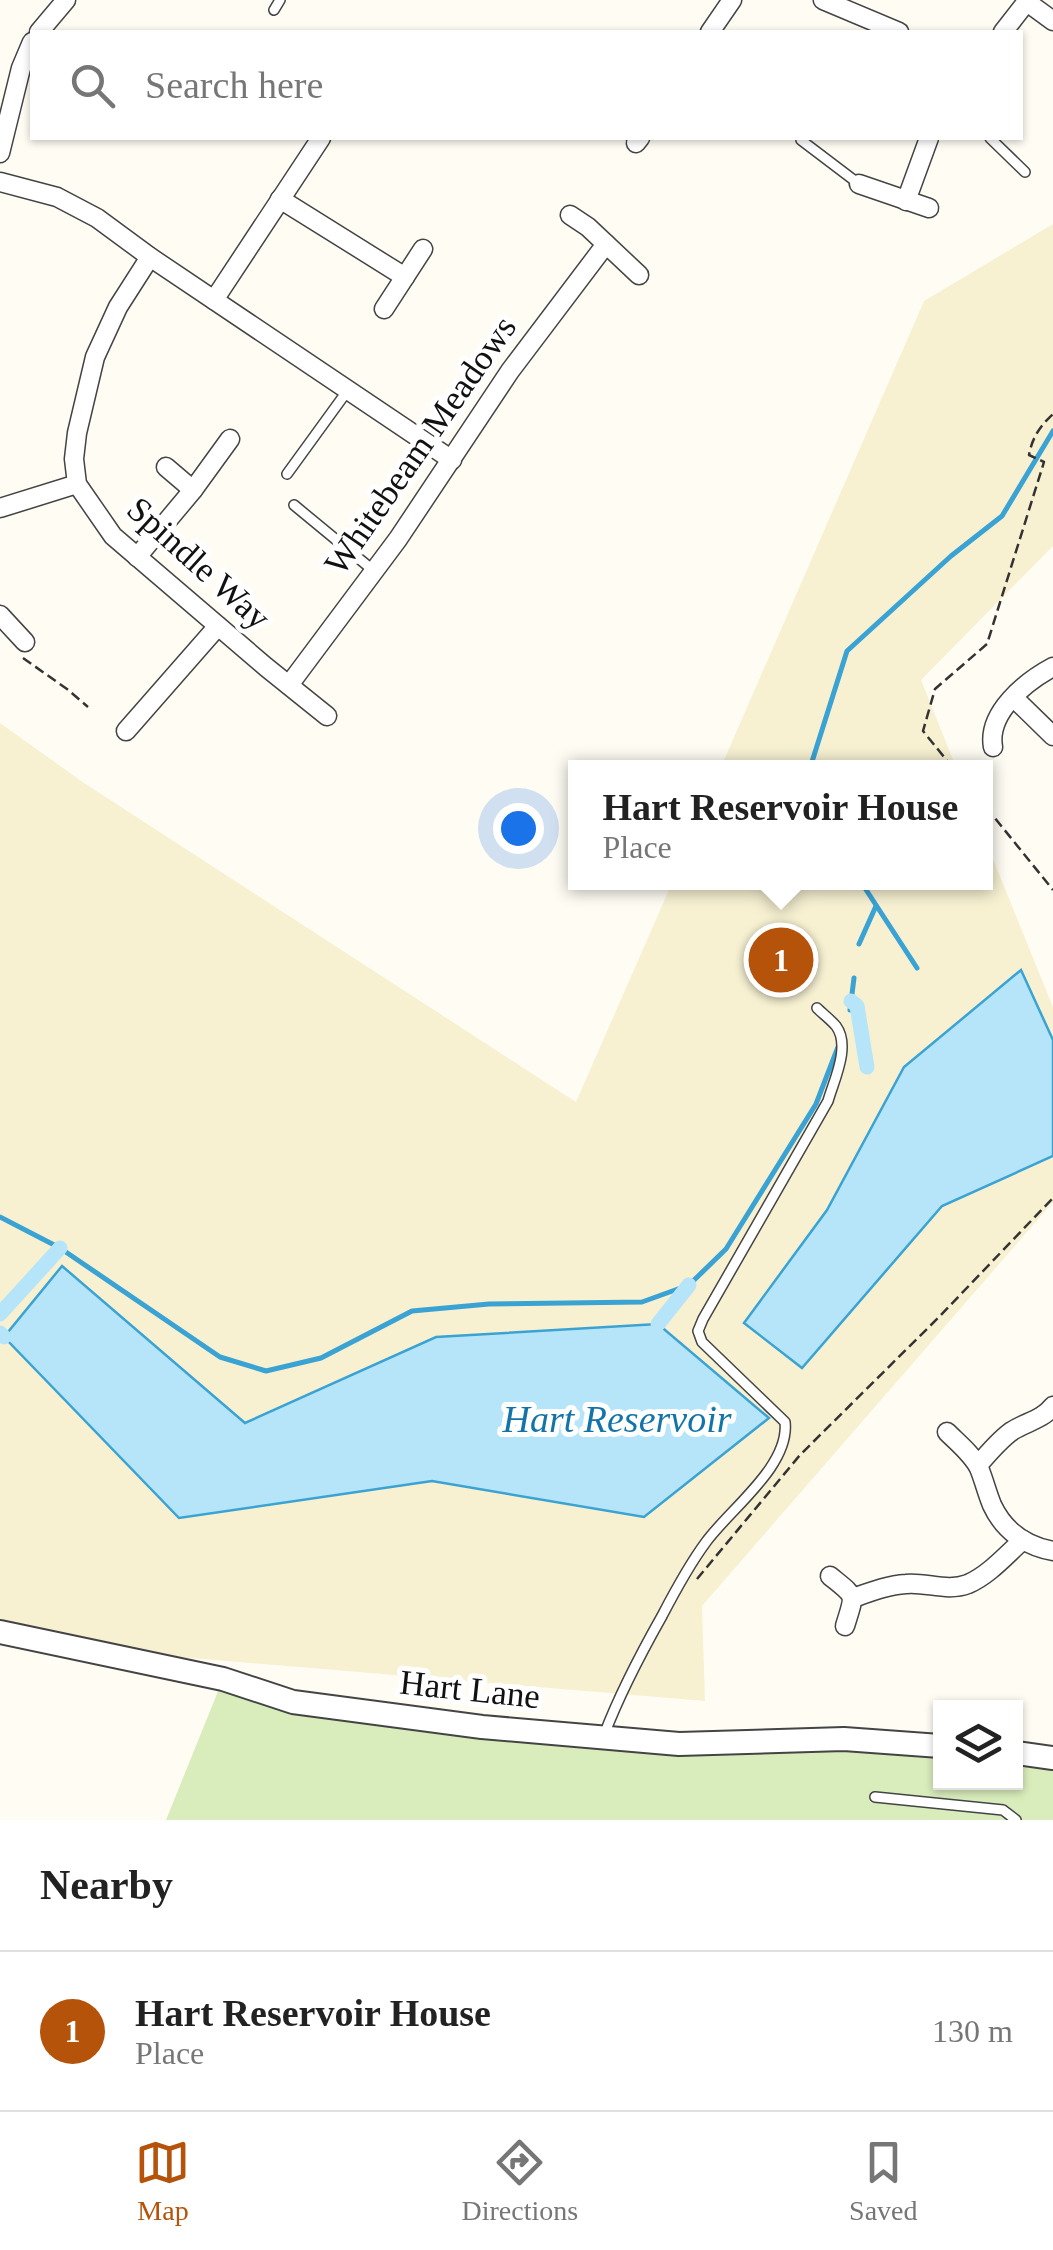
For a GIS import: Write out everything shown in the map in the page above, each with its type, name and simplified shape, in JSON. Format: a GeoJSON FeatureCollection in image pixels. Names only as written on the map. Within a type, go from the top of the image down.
{"type":"FeatureCollection","features":[{"type":"Feature","properties":{"kind":"street"},"geometry":{"type":"LineString","coordinates":[[40,30],[66,0]]}},
{"type":"Feature","properties":{"kind":"street"},"geometry":{"type":"LineString","coordinates":[[711,30],[732,0]]}},
{"type":"Feature","properties":{"kind":"street"},"geometry":{"type":"LineString","coordinates":[[823,0],[894,30]]}},
{"type":"Feature","properties":{"kind":"street"},"geometry":{"type":"LineString","coordinates":[[1005,30],[1027,1],[1053,22]]}},
{"type":"Feature","properties":{"kind":"street"},"geometry":{"type":"LineString","coordinates":[[0,153],[30,47]]}},
{"type":"Feature","properties":{"kind":"street"},"geometry":{"type":"LineString","coordinates":[[214,300],[320,140]]}},
{"type":"Feature","properties":{"kind":"street"},"geometry":{"type":"LineString","coordinates":[[906,200],[928,140]]}},
{"type":"Feature","properties":{"kind":"street"},"geometry":{"type":"LineString","coordinates":[[0,182],[57,196],[97,218],[452,460]]}},
{"type":"Feature","properties":{"kind":"street"},"geometry":{"type":"LineString","coordinates":[[859,184],[930,208]]}},
{"type":"Feature","properties":{"kind":"street"},"geometry":{"type":"LineString","coordinates":[[280,199],[404,278]]}},
{"type":"Feature","properties":{"kind":"street"},"geometry":{"type":"LineString","coordinates":[[570,215],[639,275]]}},
{"type":"Feature","properties":{"kind":"street","name":"Whitebeam Meadows"},"geometry":{"type":"LineString","coordinates":[[289,685],[374,571],[510,371],[606,244]]}},
{"type":"Feature","properties":{"kind":"street"},"geometry":{"type":"LineString","coordinates":[[384,309],[423,248]]}},
{"type":"Feature","properties":{"kind":"street"},"geometry":{"type":"LineString","coordinates":[[0,508],[78,484],[74,459],[77,434],[95,358],[118,307],[150,257]]}},
{"type":"Feature","properties":{"kind":"street"},"geometry":{"type":"LineString","coordinates":[[138,558],[230,438]]}},
{"type":"Feature","properties":{"kind":"street"},"geometry":{"type":"LineString","coordinates":[[166,468],[193,490]]}},
{"type":"Feature","properties":{"kind":"street","name":"Spindle Way"},"geometry":{"type":"LineString","coordinates":[[78,484],[113,536],[328,716]]}},
{"type":"Feature","properties":{"kind":"street"},"geometry":{"type":"LineString","coordinates":[[0,614],[19,646]]}},
{"type":"Feature","properties":{"kind":"street"},"geometry":{"type":"LineString","coordinates":[[126,732],[218,626]]}},
{"type":"Feature","properties":{"kind":"street"},"geometry":{"type":"LineString","coordinates":[[993,748],[994,724],[1034,677],[1053,668]]}},
{"type":"Feature","properties":{"kind":"street"},"geometry":{"type":"LineString","coordinates":[[1014,698],[1053,736]]}},
{"type":"Feature","properties":{"kind":"street"},"geometry":{"type":"LineString","coordinates":[[978,1466],[1014,1430],[1040,1418],[1053,1406]]}},
{"type":"Feature","properties":{"kind":"street"},"geometry":{"type":"LineString","coordinates":[[947,1432],[978,1466],[1002,1522],[1031,1546],[1053,1551]]}},
{"type":"Feature","properties":{"kind":"street"},"geometry":{"type":"LineString","coordinates":[[854,1598],[910,1583],[950,1588],[967,1584],[1023,1540]]}},
{"type":"Feature","properties":{"kind":"street"},"geometry":{"type":"LineString","coordinates":[[830,1576],[854,1598]]}},
{"type":"Feature","properties":{"kind":"street"},"geometry":{"type":"LineString","coordinates":[[845,1626],[854,1598]]}},
{"type":"Feature","properties":{"kind":"street","name":"Hart Lane"},"geometry":{"type":"LineString","coordinates":[[0,1632],[223,1678],[293,1702],[482,1727],[678,1744],[844,1739],[933,1745]]}},
{"type":"Feature","properties":{"kind":"street"},"geometry":{"type":"LineString","coordinates":[[1023,1754],[1053,1758]]}},
{"type":"Feature","properties":{"kind":"lane"},"geometry":{"type":"LineString","coordinates":[[801,140],[859,184]]}},
{"type":"Feature","properties":{"kind":"lane"},"geometry":{"type":"LineString","coordinates":[[992,140],[1025,172]]}},
{"type":"Feature","properties":{"kind":"lane"},"geometry":{"type":"LineString","coordinates":[[287,474],[348,390]]}},
{"type":"Feature","properties":{"kind":"lane"},"geometry":{"type":"LineString","coordinates":[[294,504],[374,571]]}},
{"type":"Feature","properties":{"kind":"lane"},"geometry":{"type":"LineString","coordinates":[[603,1737],[623,1687],[672,1598],[706,1542],[780,1454],[786,1435],[785,1422],[702,1342],[698,1332],[828,1101],[842,1040],[838,1028],[817,1008]]}},
{"type":"Feature","properties":{"kind":"lane"},"geometry":{"type":"LineString","coordinates":[[875,1796],[1003,1810],[1016,1820]]}},
{"type":"Feature","properties":{"kind":"path"},"geometry":{"type":"LineString","coordinates":[[947,760],[923,730],[935,689],[988,644],[1044,462],[1029,456],[1031,441],[1053,414]]}},
{"type":"Feature","properties":{"kind":"path"},"geometry":{"type":"LineString","coordinates":[[19,646],[88,707]]}},
{"type":"Feature","properties":{"kind":"path"},"geometry":{"type":"LineString","coordinates":[[993,817],[1053,890]]}},
{"type":"Feature","properties":{"kind":"path"},"geometry":{"type":"LineString","coordinates":[[688,1591],[800,1456],[1053,1198]]}},
{"type":"Feature","properties":{"kind":"shaded area"},"geometry":{"type":"Polygon","coordinates":[[[1053,224],[1053,546],[921,680],[953,760],[724,760],[924,301],[1053,224]]]}},
{"type":"Feature","properties":{"kind":"shaded area"},"geometry":{"type":"Polygon","coordinates":[[[0,723],[84,783],[576,1102],[669,890],[993,890],[993,859],[1053,1007],[1053,1202],[702,1606],[705,1701],[0,1642],[0,723]]]}},
{"type":"Feature","properties":{"kind":"green space"},"geometry":{"type":"Polygon","coordinates":[[[223,1679],[482,1727],[933,1746],[933,1790],[1023,1790],[1023,1754],[1053,1758],[1053,1820],[166,1820],[223,1679]]]}},
{"type":"Feature","properties":{"kind":"water","name":"Hart Reservoir"},"geometry":{"type":"Polygon","coordinates":[[[1021,970],[1053,1040],[1053,1156],[942,1206],[802,1368],[744,1323],[827,1210],[904,1067],[1021,970]]]}},
{"type":"Feature","properties":{"kind":"water","name":"Hart Reservoir"},"geometry":{"type":"Polygon","coordinates":[[[62,1266],[245,1423],[436,1337],[658,1324],[769,1418],[644,1517],[432,1481],[179,1518],[4,1337],[62,1266]]]}},
{"type":"Feature","properties":{"kind":"building"},"geometry":{"type":"Polygon","coordinates":[[[777,935],[796,947],[785,964],[766,952],[777,935]]]}},
{"type":"Feature","properties":{"kind":"waterway"},"geometry":{"type":"LineString","coordinates":[[813,760],[847,651],[951,556],[1002,516],[1053,431]]}},
{"type":"Feature","properties":{"kind":"waterway"},"geometry":{"type":"LineString","coordinates":[[866,890],[917,968]]}},
{"type":"Feature","properties":{"kind":"waterway"},"geometry":{"type":"LineString","coordinates":[[859,944],[876,906]]}},
{"type":"Feature","properties":{"kind":"waterway"},"geometry":{"type":"LineString","coordinates":[[850,1010],[854,978]]}},
{"type":"Feature","properties":{"kind":"waterway"},"geometry":{"type":"LineString","coordinates":[[851,1001],[857,1006],[867,1067]]}},
{"type":"Feature","properties":{"kind":"waterway"},"geometry":{"type":"LineString","coordinates":[[0,1217],[60,1248],[220,1357],[266,1371],[321,1358],[412,1311],[489,1304],[642,1302],[689,1285],[726,1249],[816,1104],[838,1047]]}},
{"type":"Feature","properties":{"kind":"waterway"},"geometry":{"type":"LineString","coordinates":[[0,1314],[60,1248]]}},
{"type":"Feature","properties":{"kind":"waterway"},"geometry":{"type":"LineString","coordinates":[[658,1324],[689,1285]]}},
{"type":"Feature","properties":{"kind":"waterway"},"geometry":{"type":"LineString","coordinates":[[0,1333],[4,1337]]}},
{"type":"Feature","properties":{"kind":"place","name":"Hart Reservoir House"},"geometry":{"type":"Point","coordinates":[781,960]}}]}
